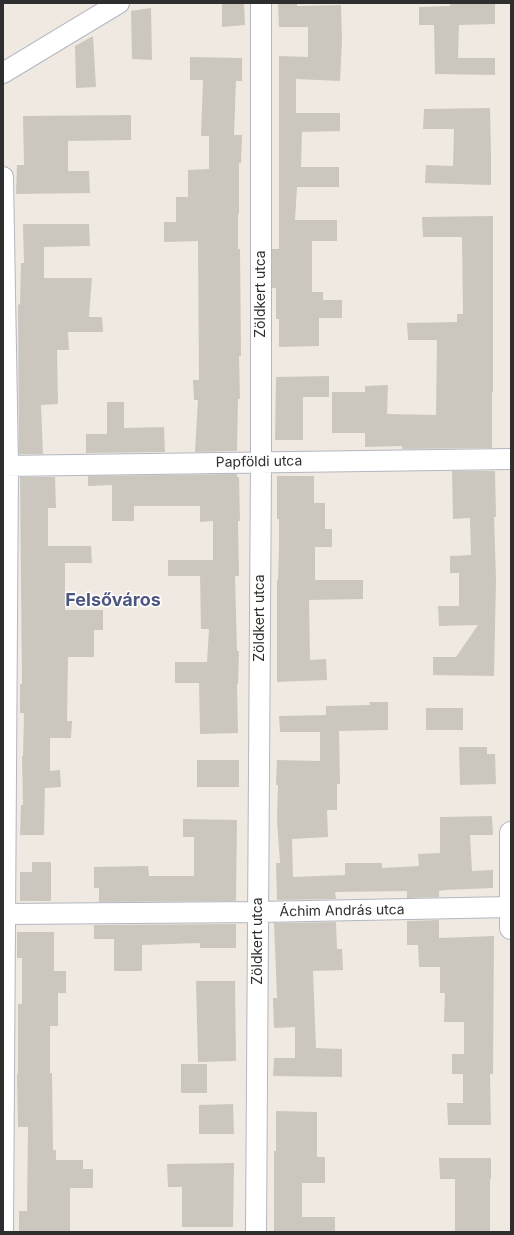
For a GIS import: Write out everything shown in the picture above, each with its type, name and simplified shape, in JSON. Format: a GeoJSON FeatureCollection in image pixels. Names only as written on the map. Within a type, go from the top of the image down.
{"type":"FeatureCollection","features":[{"type":"Feature","properties":{"kind":"street"},"geometry":{"type":"LineString","coordinates":[[3,73],[119,3]]}},
{"type":"Feature","properties":{"kind":"street","name":"Zöldkert utca"},"geometry":{"type":"LineString","coordinates":[[256,1232],[261,462],[261,3]]}},
{"type":"Feature","properties":{"kind":"street"},"geometry":{"type":"LineString","coordinates":[[3,177],[5,466],[3,1229]]}},
{"type":"Feature","properties":{"kind":"street","name":"Papföldi utca"},"geometry":{"type":"LineString","coordinates":[[5,466],[511,459]]}},
{"type":"Feature","properties":{"kind":"street"},"geometry":{"type":"LineString","coordinates":[[511,833],[511,914]]}},
{"type":"Feature","properties":{"kind":"street","name":"Áchim András utca"},"geometry":{"type":"LineString","coordinates":[[5,914],[258,912],[511,914]]}},
{"type":"Feature","properties":{"kind":"building"},"geometry":{"type":"Polygon","coordinates":[[[222,3],[244,3],[245,25],[222,27],[222,3]]]}},
{"type":"Feature","properties":{"kind":"building"},"geometry":{"type":"Polygon","coordinates":[[[278,3],[297,3],[297,6],[341,5],[342,40],[340,81],[296,79],[296,113],[340,113],[340,131],[302,132],[301,167],[339,167],[339,187],[297,187],[295,220],[337,220],[337,241],[312,241],[312,292],[323,292],[323,300],[342,300],[342,318],[319,318],[319,346],[279,347],[279,319],[276,319],[276,288],[272,288],[272,249],[279,249],[279,56],[308,57],[308,27],[279,27],[278,3]]]}},
{"type":"Feature","properties":{"kind":"building"},"geometry":{"type":"Polygon","coordinates":[[[450,3],[495,3],[495,24],[459,25],[458,58],[495,58],[495,75],[435,74],[434,25],[419,25],[419,7],[450,6],[450,3]]]}},
{"type":"Feature","properties":{"kind":"building"},"geometry":{"type":"Polygon","coordinates":[[[151,8],[152,60],[132,59],[131,11],[151,8]]]}},
{"type":"Feature","properties":{"kind":"building"},"geometry":{"type":"Polygon","coordinates":[[[93,36],[96,87],[76,88],[75,46],[93,36]]]}},
{"type":"Feature","properties":{"kind":"building"},"geometry":{"type":"Polygon","coordinates":[[[190,57],[242,58],[242,81],[236,81],[234,135],[242,135],[241,163],[239,163],[238,214],[238,249],[240,249],[241,356],[239,356],[240,399],[238,399],[237,451],[195,452],[198,400],[194,400],[193,380],[199,380],[198,241],[164,242],[164,222],[176,222],[176,197],[188,197],[188,170],[209,169],[209,136],[201,136],[203,80],[190,80],[190,57]]]}},
{"type":"Feature","properties":{"kind":"building"},"geometry":{"type":"Polygon","coordinates":[[[490,108],[491,185],[425,183],[426,165],[453,166],[454,129],[423,129],[424,109],[490,108]]]}},
{"type":"Feature","properties":{"kind":"building"},"geometry":{"type":"Polygon","coordinates":[[[131,115],[131,140],[68,141],[68,171],[89,171],[90,193],[16,194],[17,165],[24,165],[23,116],[131,115]]]}},
{"type":"Feature","properties":{"kind":"building"},"geometry":{"type":"Polygon","coordinates":[[[493,216],[492,448],[402,449],[402,446],[365,447],[365,433],[332,433],[332,392],[365,392],[365,386],[388,385],[387,414],[436,415],[437,340],[408,340],[407,323],[457,322],[457,314],[463,314],[462,237],[423,237],[422,217],[493,216]]]}},
{"type":"Feature","properties":{"kind":"building"},"geometry":{"type":"Polygon","coordinates":[[[23,224],[89,224],[90,246],[44,247],[44,278],[92,278],[89,317],[102,317],[103,332],[68,332],[69,350],[57,350],[58,404],[41,405],[43,454],[19,454],[18,305],[20,304],[21,263],[24,263],[23,224]]]}},
{"type":"Feature","properties":{"kind":"building"},"geometry":{"type":"Polygon","coordinates":[[[329,376],[329,397],[303,397],[303,440],[275,440],[276,377],[329,376]]]}},
{"type":"Feature","properties":{"kind":"building"},"geometry":{"type":"Polygon","coordinates":[[[107,402],[124,402],[124,428],[164,427],[165,452],[86,453],[86,434],[107,434],[107,402]]]}},
{"type":"Feature","properties":{"kind":"building"},"geometry":{"type":"Polygon","coordinates":[[[452,471],[495,471],[496,517],[494,517],[496,579],[494,676],[433,675],[433,657],[456,657],[478,625],[439,626],[438,606],[459,606],[459,573],[450,573],[450,556],[471,555],[470,518],[453,519],[452,471]]]}},
{"type":"Feature","properties":{"kind":"building"},"geometry":{"type":"Polygon","coordinates":[[[237,474],[237,477],[239,477],[240,521],[238,521],[239,576],[235,576],[237,651],[239,651],[237,684],[238,733],[200,734],[199,683],[175,683],[175,662],[207,662],[209,629],[201,629],[200,576],[168,576],[168,560],[213,560],[213,521],[200,522],[200,506],[134,506],[134,521],[112,521],[112,485],[88,486],[88,476],[237,474]]]}},
{"type":"Feature","properties":{"kind":"building"},"geometry":{"type":"Polygon","coordinates":[[[277,476],[314,476],[314,503],[325,503],[325,529],[332,529],[332,547],[315,547],[315,580],[363,580],[363,599],[309,600],[310,660],[326,659],[327,680],[277,682],[277,580],[279,519],[277,519],[277,476]]]}},
{"type":"Feature","properties":{"kind":"building"},"geometry":{"type":"Polygon","coordinates":[[[20,477],[55,477],[56,508],[48,508],[48,546],[91,546],[92,563],[65,563],[65,610],[103,610],[103,630],[94,630],[94,657],[68,657],[67,721],[72,721],[71,738],[50,738],[50,771],[60,770],[61,787],[45,788],[44,835],[20,835],[21,805],[23,805],[22,756],[24,713],[20,713],[20,684],[22,684],[20,477]]]}},
{"type":"Feature","properties":{"kind":"building"},"geometry":{"type":"Polygon","coordinates":[[[369,702],[388,702],[388,730],[339,731],[340,784],[337,784],[337,810],[327,810],[328,837],[292,839],[293,877],[345,875],[345,863],[382,863],[382,868],[419,866],[418,854],[440,853],[440,817],[492,816],[493,835],[470,835],[472,871],[493,870],[493,888],[439,891],[439,897],[407,898],[407,891],[335,892],[336,899],[277,900],[276,863],[280,863],[277,820],[277,760],[320,761],[320,732],[280,732],[279,716],[326,715],[326,706],[370,705],[369,702]]]}},
{"type":"Feature","properties":{"kind":"building"},"geometry":{"type":"Polygon","coordinates":[[[426,708],[463,708],[463,730],[426,730],[426,708]]]}},
{"type":"Feature","properties":{"kind":"building"},"geometry":{"type":"Polygon","coordinates":[[[459,747],[487,747],[487,754],[495,754],[496,784],[460,785],[459,747]]]}},
{"type":"Feature","properties":{"kind":"building"},"geometry":{"type":"Polygon","coordinates":[[[197,760],[239,760],[239,787],[197,787],[197,760]]]}},
{"type":"Feature","properties":{"kind":"building"},"geometry":{"type":"Polygon","coordinates":[[[183,819],[237,820],[236,901],[99,902],[99,888],[94,888],[94,867],[148,866],[149,876],[194,876],[194,837],[183,837],[183,819]]]}},
{"type":"Feature","properties":{"kind":"building"},"geometry":{"type":"Polygon","coordinates":[[[32,862],[51,862],[51,901],[20,901],[20,872],[32,872],[32,862]]]}},
{"type":"Feature","properties":{"kind":"building"},"geometry":{"type":"Polygon","coordinates":[[[439,920],[439,938],[494,936],[493,1074],[490,1074],[491,1125],[448,1125],[447,1103],[463,1103],[463,1074],[452,1074],[452,1054],[464,1054],[464,1022],[444,1022],[445,993],[440,993],[440,967],[419,967],[418,945],[407,945],[407,921],[439,920]]]}},
{"type":"Feature","properties":{"kind":"building"},"geometry":{"type":"Polygon","coordinates":[[[336,922],[337,949],[342,949],[343,970],[313,971],[316,1048],[342,1049],[342,1077],[273,1076],[274,1058],[295,1058],[295,1027],[274,1028],[273,998],[277,998],[274,923],[336,922]]]}},
{"type":"Feature","properties":{"kind":"building"},"geometry":{"type":"Polygon","coordinates":[[[236,924],[236,948],[200,948],[200,943],[142,945],[142,971],[114,971],[114,939],[94,939],[94,925],[236,924]]]}},
{"type":"Feature","properties":{"kind":"building"},"geometry":{"type":"Polygon","coordinates":[[[17,932],[54,932],[54,971],[66,971],[66,993],[58,993],[58,1026],[50,1026],[53,1150],[56,1150],[56,1160],[83,1160],[83,1169],[93,1169],[93,1188],[70,1188],[70,1232],[19,1232],[19,1211],[27,1211],[28,1127],[18,1127],[18,1004],[22,1004],[22,958],[17,958],[17,932]]]}},
{"type":"Feature","properties":{"kind":"building"},"geometry":{"type":"Polygon","coordinates":[[[196,981],[235,981],[236,1061],[198,1062],[196,981]]]}},
{"type":"Feature","properties":{"kind":"building"},"geometry":{"type":"Polygon","coordinates":[[[181,1064],[207,1064],[207,1093],[181,1093],[181,1064]]]}},
{"type":"Feature","properties":{"kind":"building"},"geometry":{"type":"Polygon","coordinates":[[[233,1104],[234,1134],[199,1134],[199,1105],[233,1104]]]}},
{"type":"Feature","properties":{"kind":"building"},"geometry":{"type":"Polygon","coordinates":[[[276,1111],[317,1112],[317,1157],[325,1157],[325,1183],[302,1183],[302,1217],[335,1217],[335,1232],[274,1232],[274,1151],[276,1151],[276,1111]]]}},
{"type":"Feature","properties":{"kind":"building"},"geometry":{"type":"Polygon","coordinates":[[[439,1158],[491,1158],[490,1232],[455,1232],[455,1179],[440,1179],[439,1158]]]}},
{"type":"Feature","properties":{"kind":"building"},"geometry":{"type":"Polygon","coordinates":[[[234,1163],[233,1227],[182,1227],[182,1187],[168,1187],[167,1164],[234,1163]]]}},
{"type":"Feature","properties":{"kind":"district","name":"Felsőváros"},"geometry":{"type":"Point","coordinates":[113,601]}}]}
